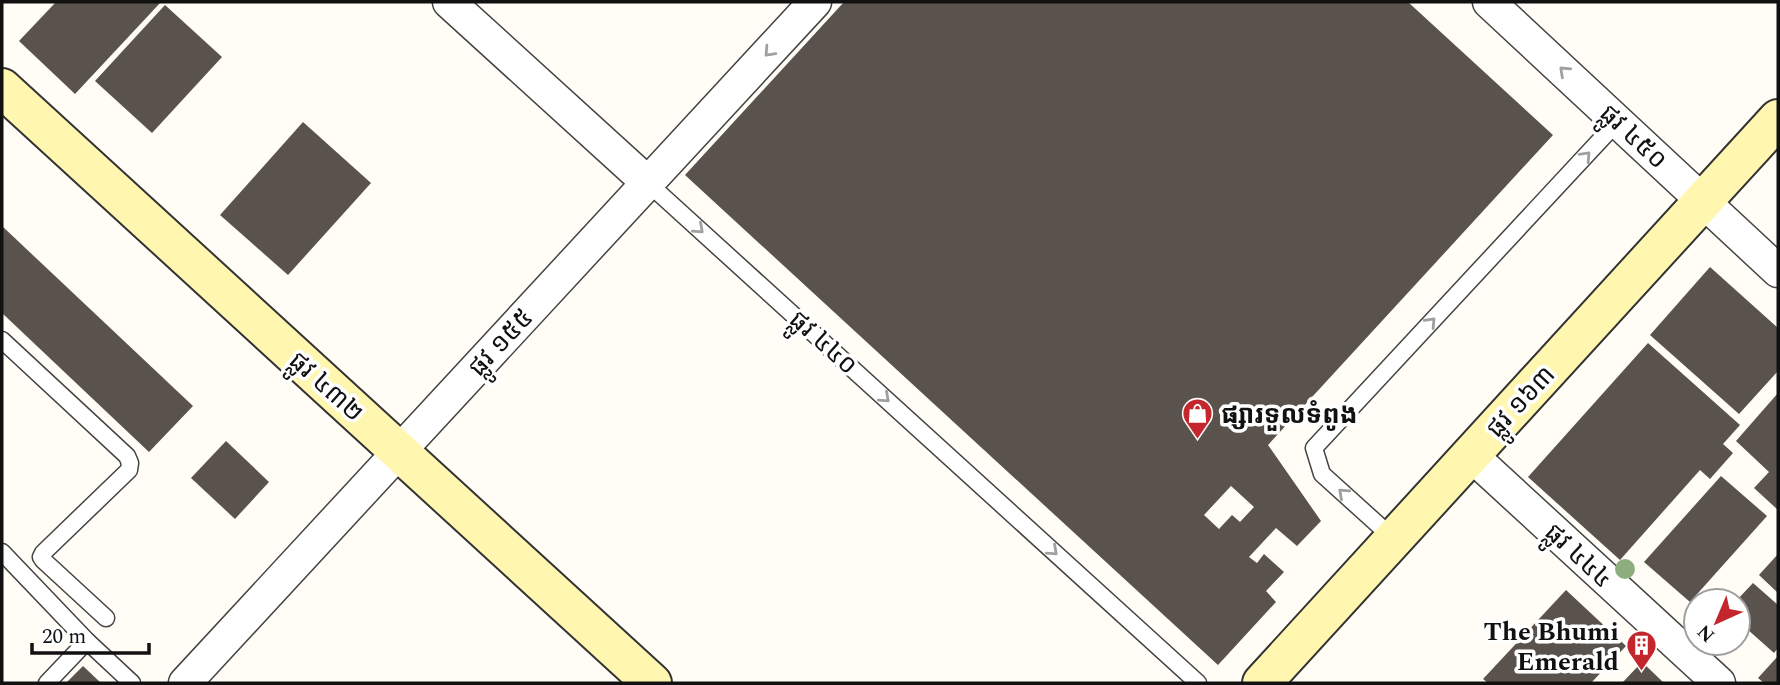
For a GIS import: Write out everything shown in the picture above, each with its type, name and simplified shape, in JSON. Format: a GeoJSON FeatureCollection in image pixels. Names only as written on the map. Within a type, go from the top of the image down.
{"type":"FeatureCollection","features":[{"type":"Feature","properties":{"kind":"street","name":"ផ្លូវ ៤៤០"},"geometry":{"type":"LineString","coordinates":[[449,2],[648,183]]}},
{"type":"Feature","properties":{"kind":"street","name":"ផ្លូវ ១៥៥"},"geometry":{"type":"LineString","coordinates":[[185,683],[815,2]]}},
{"type":"Feature","properties":{"kind":"street","name":"ផ្លូវ ៤៥០"},"geometry":{"type":"LineString","coordinates":[[1489,2],[1778,271]]}},
{"type":"Feature","properties":{"kind":"street","name":"ផ្លូវ ៤៣២"},"geometry":{"type":"LineString","coordinates":[[2,88],[652,683]]}},
{"type":"Feature","properties":{"kind":"street","name":"ផ្លូវ ១៦៣"},"geometry":{"type":"LineString","coordinates":[[1262,683],[1778,119]]}},
{"type":"Feature","properties":{"kind":"street","name":"ផ្លូវ ៤៤៤"},"geometry":{"type":"LineString","coordinates":[[1471,455],[1719,683]]}},
{"type":"Feature","properties":{"kind":"lane"},"geometry":{"type":"LineString","coordinates":[[1394,539],[1322,474],[1314,449],[1618,121]]}},
{"type":"Feature","properties":{"kind":"lane","name":"ផ្លូវ ៤៤០"},"geometry":{"type":"LineString","coordinates":[[648,183],[1198,683]]}},
{"type":"Feature","properties":{"kind":"lane"},"geometry":{"type":"LineString","coordinates":[[2,340],[127,456],[130,463],[129,470],[41,557],[106,618]]}},
{"type":"Feature","properties":{"kind":"lane"},"geometry":{"type":"LineString","coordinates":[[2,552],[86,641],[132,683]]}},
{"type":"Feature","properties":{"kind":"lane"},"geometry":{"type":"LineString","coordinates":[[47,683],[86,641]]}},
{"type":"Feature","properties":{"kind":"building"},"geometry":{"type":"Polygon","coordinates":[[[56,2],[161,2],[75,94],[19,41],[56,2]]]}},
{"type":"Feature","properties":{"kind":"building"},"geometry":{"type":"Polygon","coordinates":[[[844,2],[1408,2],[1553,135],[1268,445],[1321,521],[1297,546],[1276,528],[1249,557],[1257,563],[1264,554],[1284,572],[1266,591],[1276,602],[1218,665],[685,175],[844,2]],[[1231,486],[1204,515],[1219,529],[1232,515],[1240,522],[1254,507],[1231,486]]]}},
{"type":"Feature","properties":{"kind":"building"},"geometry":{"type":"Polygon","coordinates":[[[165,5],[222,57],[152,133],[95,81],[165,5]]]}},
{"type":"Feature","properties":{"kind":"building"},"geometry":{"type":"Polygon","coordinates":[[[303,122],[371,183],[288,275],[220,215],[303,122]]]}},
{"type":"Feature","properties":{"kind":"building"},"geometry":{"type":"Polygon","coordinates":[[[2,226],[193,406],[149,452],[2,313],[2,226]]]}},
{"type":"Feature","properties":{"kind":"building"},"geometry":{"type":"Polygon","coordinates":[[[1710,267],[1778,328],[1778,371],[1739,414],[1650,335],[1710,267]]]}},
{"type":"Feature","properties":{"kind":"building"},"geometry":{"type":"Polygon","coordinates":[[[1648,343],[1740,425],[1723,444],[1733,453],[1710,479],[1700,470],[1620,560],[1528,477],[1648,343]]]}},
{"type":"Feature","properties":{"kind":"building"},"geometry":{"type":"Polygon","coordinates":[[[1778,393],[1778,510],[1754,488],[1769,472],[1736,441],[1778,393]]]}},
{"type":"Feature","properties":{"kind":"building"},"geometry":{"type":"Polygon","coordinates":[[[226,441],[269,482],[235,519],[191,478],[226,441]]]}},
{"type":"Feature","properties":{"kind":"building"},"geometry":{"type":"Polygon","coordinates":[[[1721,476],[1767,516],[1703,587],[1682,587],[1682,595],[1644,562],[1721,476]]]}},
{"type":"Feature","properties":{"kind":"building"},"geometry":{"type":"Polygon","coordinates":[[[1778,554],[1778,593],[1759,575],[1778,554]]]}},
{"type":"Feature","properties":{"kind":"building"},"geometry":{"type":"Polygon","coordinates":[[[1753,583],[1778,605],[1778,648],[1774,653],[1752,633],[1752,587],[1749,587],[1753,583]]]}},
{"type":"Feature","properties":{"kind":"building"},"geometry":{"type":"Polygon","coordinates":[[[1566,590],[1626,646],[1591,683],[1488,683],[1483,679],[1566,590]]]}},
{"type":"Feature","properties":{"kind":"building"},"geometry":{"type":"Polygon","coordinates":[[[1778,656],[1778,683],[1764,683],[1758,678],[1778,656]]]}},
{"type":"Feature","properties":{"kind":"building","name":"The Bhumi Emerald"},"geometry":{"type":"Polygon","coordinates":[[[1642,662],[1664,683],[1622,683],[1642,662]]]}},
{"type":"Feature","properties":{"kind":"building"},"geometry":{"type":"Polygon","coordinates":[[[83,666],[101,683],[66,683],[83,666]]]}},
{"type":"Feature","properties":{"kind":"place","name":"ផ្សារទួលទំពូង"},"geometry":{"type":"Point","coordinates":[1198,441]}},
{"type":"Feature","properties":{"kind":"place","name":"The Bhumi Emerald"},"geometry":{"type":"Point","coordinates":[1642,673]}}]}
